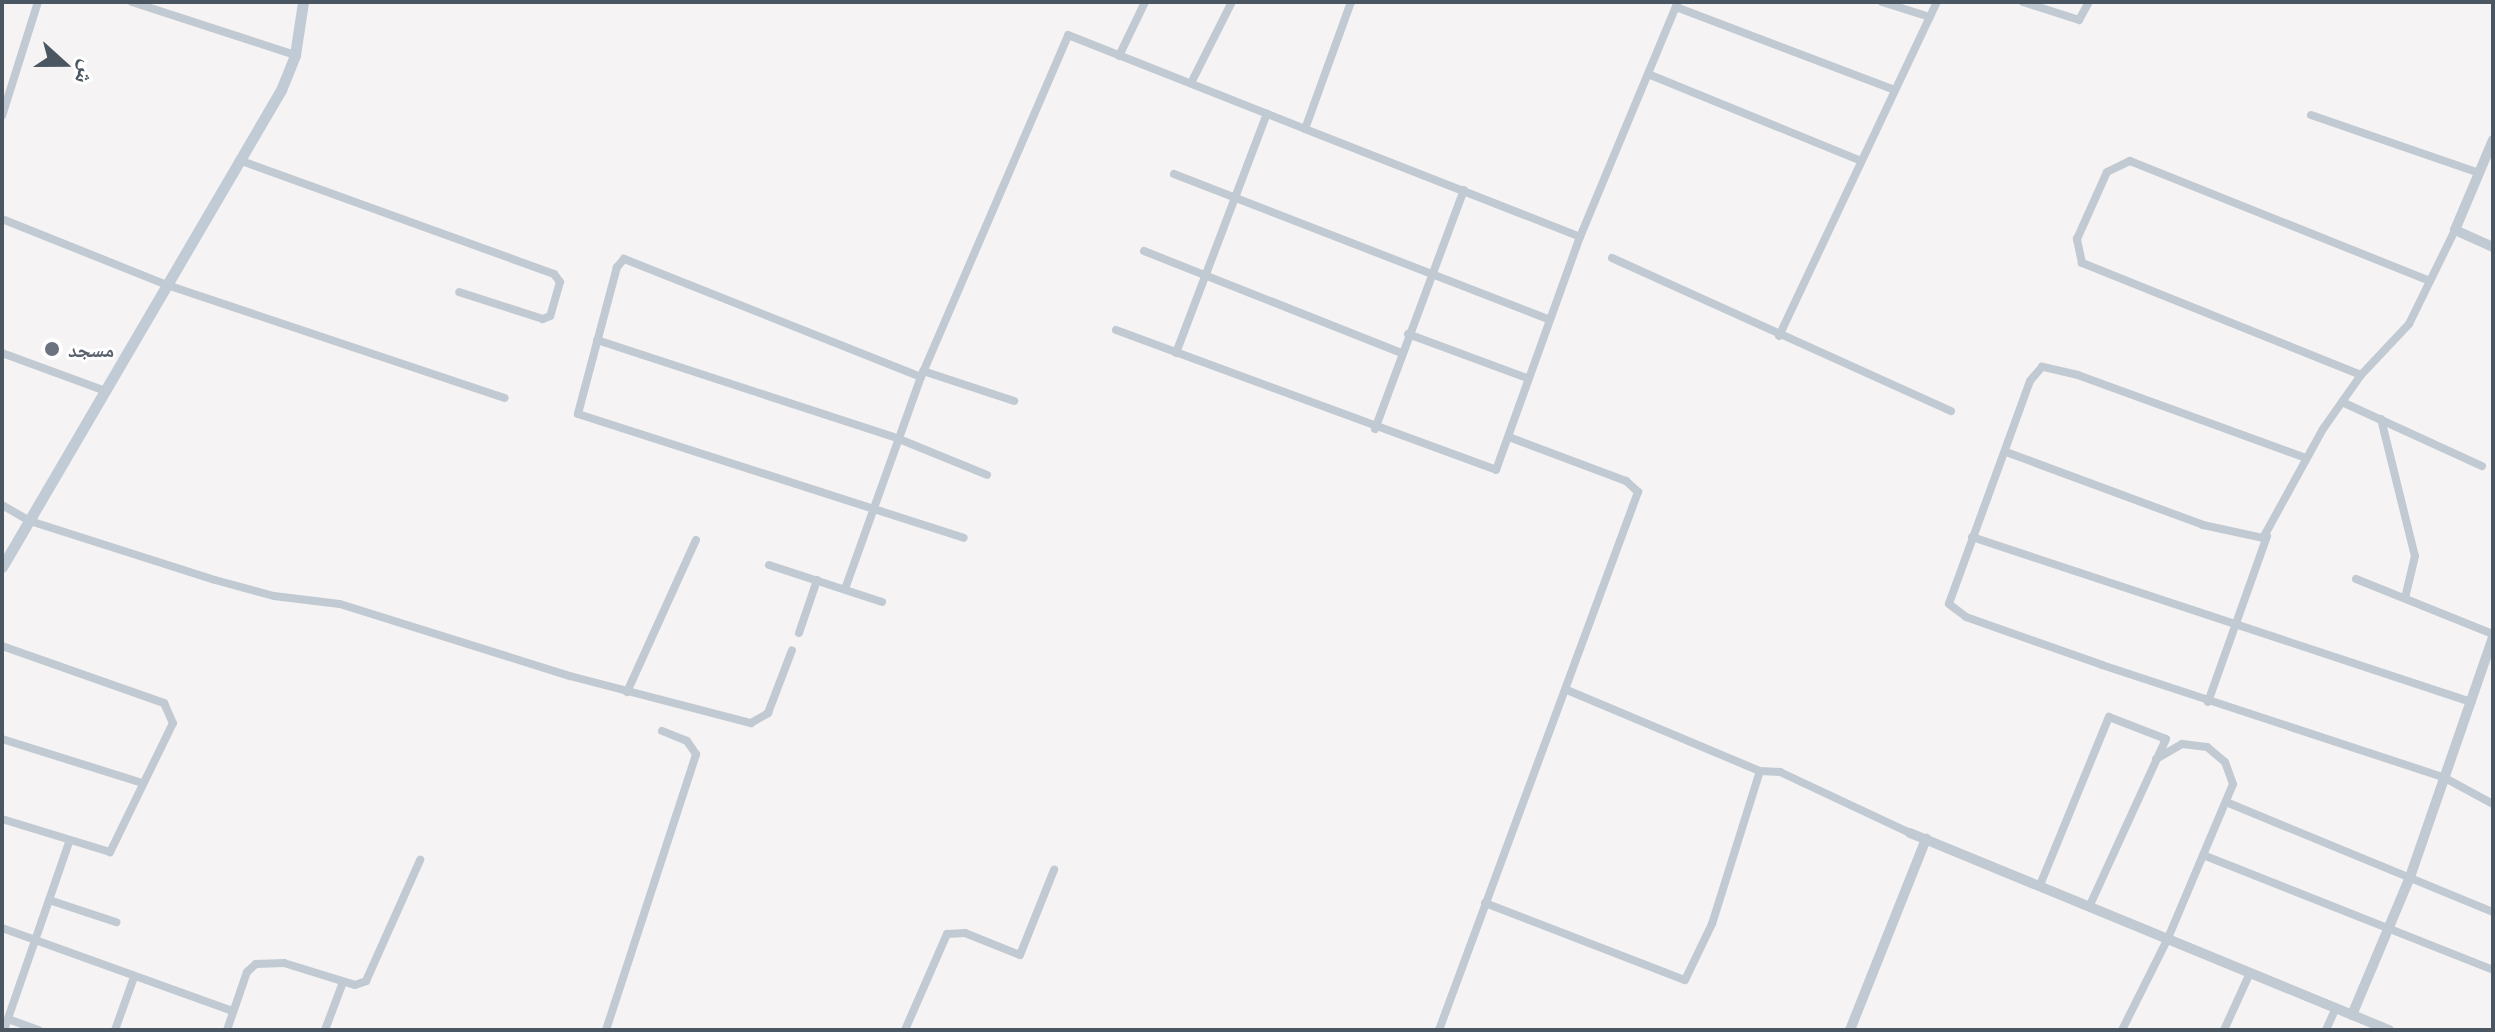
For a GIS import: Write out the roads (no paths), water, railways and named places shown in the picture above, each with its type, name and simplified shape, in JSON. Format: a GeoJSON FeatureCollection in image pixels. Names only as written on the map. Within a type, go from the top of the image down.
{"type":"FeatureCollection","features":[{"type":"Feature","properties":{"kind":"main road"},"geometry":{"type":"LineString","coordinates":[[2,567],[239,160],[295,55],[303,2]]}},
{"type":"Feature","properties":{"kind":"street"},"geometry":{"type":"LineString","coordinates":[[2,116],[38,2]]}},
{"type":"Feature","properties":{"kind":"street"},"geometry":{"type":"LineString","coordinates":[[132,2],[295,55]]}},
{"type":"Feature","properties":{"kind":"street"},"geometry":{"type":"LineString","coordinates":[[1119,56],[1145,2]]}},
{"type":"Feature","properties":{"kind":"street"},"geometry":{"type":"LineString","coordinates":[[1191,83],[1232,2]]}},
{"type":"Feature","properties":{"kind":"street"},"geometry":{"type":"LineString","coordinates":[[1305,129],[1351,2]]}},
{"type":"Feature","properties":{"kind":"street"},"geometry":{"type":"LineString","coordinates":[[1882,2],[1930,17]]}},
{"type":"Feature","properties":{"kind":"street"},"geometry":{"type":"LineString","coordinates":[[1779,336],[1937,2]]}},
{"type":"Feature","properties":{"kind":"street"},"geometry":{"type":"LineString","coordinates":[[2023,2],[2079,20],[2089,2]]}},
{"type":"Feature","properties":{"kind":"street"},"geometry":{"type":"LineString","coordinates":[[1116,330],[1490,470],[1498,466],[1548,319],[1677,4],[1895,90]]}},
{"type":"Feature","properties":{"kind":"street"},"geometry":{"type":"LineString","coordinates":[[845,589],[870,509],[922,374],[1068,35],[1580,237]]}},
{"type":"Feature","properties":{"kind":"street"},"geometry":{"type":"LineString","coordinates":[[1648,74],[1861,161]]}},
{"type":"Feature","properties":{"kind":"street"},"geometry":{"type":"LineString","coordinates":[[1176,353],[1203,274],[1267,114]]}},
{"type":"Feature","properties":{"kind":"street"},"geometry":{"type":"LineString","coordinates":[[2311,115],[2479,173]]}},
{"type":"Feature","properties":{"kind":"street"},"geometry":{"type":"LineString","coordinates":[[2208,702],[2232,626],[2267,535],[2306,458],[2361,375],[2403,333],[2455,230],[2493,140]]}},
{"type":"Feature","properties":{"kind":"street"},"geometry":{"type":"LineString","coordinates":[[239,160],[554,274],[560,282],[550,316],[543,319],[459,292]]}},
{"type":"Feature","properties":{"kind":"street"},"geometry":{"type":"LineString","coordinates":[[2361,375],[2082,263],[2077,239],[2107,172],[2130,161],[2430,281]]}},
{"type":"Feature","properties":{"kind":"street"},"geometry":{"type":"LineString","coordinates":[[1174,174],[1548,319]]}},
{"type":"Feature","properties":{"kind":"street"},"geometry":{"type":"LineString","coordinates":[[1375,429],[1464,190]]}},
{"type":"Feature","properties":{"kind":"street"},"geometry":{"type":"LineString","coordinates":[[2,219],[167,285],[505,398]]}},
{"type":"Feature","properties":{"kind":"street"},"geometry":{"type":"LineString","coordinates":[[2455,230],[2493,247]]}},
{"type":"Feature","properties":{"kind":"street"},"geometry":{"type":"LineString","coordinates":[[1144,251],[1401,353]]}},
{"type":"Feature","properties":{"kind":"street"},"geometry":{"type":"LineString","coordinates":[[1612,258],[1951,411]]}},
{"type":"Feature","properties":{"kind":"street"},"geometry":{"type":"LineString","coordinates":[[964,538],[580,417],[578,410],[617,267],[624,259],[922,374],[1014,401]]}},
{"type":"Feature","properties":{"kind":"street"},"geometry":{"type":"LineString","coordinates":[[1408,334],[1527,378]]}},
{"type":"Feature","properties":{"kind":"street"},"geometry":{"type":"LineString","coordinates":[[597,340],[899,439],[987,475]]}},
{"type":"Feature","properties":{"kind":"street"},"geometry":{"type":"LineString","coordinates":[[2,353],[106,391]]}},
{"type":"Feature","properties":{"kind":"street"},"geometry":{"type":"LineString","coordinates":[[2306,458],[2050,366],[2030,381],[1949,599],[1951,608],[2208,702],[2445,778],[2493,804]]}},
{"type":"Feature","properties":{"kind":"street"},"geometry":{"type":"LineString","coordinates":[[2342,402],[2482,466]]}},
{"type":"Feature","properties":{"kind":"street"},"geometry":{"type":"LineString","coordinates":[[2381,419],[2415,556],[2405,598]]}},
{"type":"Feature","properties":{"kind":"street"},"geometry":{"type":"LineString","coordinates":[[1439,1030],[1638,492],[1626,481],[1509,437]]}},
{"type":"Feature","properties":{"kind":"street"},"geometry":{"type":"LineString","coordinates":[[2006,452],[2203,525],[2251,539],[2267,535]]}},
{"type":"Feature","properties":{"kind":"street"},"geometry":{"type":"LineString","coordinates":[[2,505],[30,521],[215,580],[274,596],[340,604],[627,692],[758,722],[768,713],[792,650]]}},
{"type":"Feature","properties":{"kind":"street"},"geometry":{"type":"LineString","coordinates":[[1972,537],[2232,626],[2471,702]]}},
{"type":"Feature","properties":{"kind":"street"},"geometry":{"type":"LineString","coordinates":[[627,692],[696,540]]}},
{"type":"Feature","properties":{"kind":"street"},"geometry":{"type":"LineString","coordinates":[[769,565],[882,602]]}},
{"type":"Feature","properties":{"kind":"street"},"geometry":{"type":"LineString","coordinates":[[2352,1015],[2410,877],[2493,635],[2356,579]]}},
{"type":"Feature","properties":{"kind":"street"},"geometry":{"type":"LineString","coordinates":[[799,633],[817,580]]}},
{"type":"Feature","properties":{"kind":"street"},"geometry":{"type":"LineString","coordinates":[[2,646],[164,703],[173,723],[110,852],[69,842],[2,819]]}},
{"type":"Feature","properties":{"kind":"street"},"geometry":{"type":"LineString","coordinates":[[1567,690],[1760,771],[1780,772],[1910,833],[2389,1030]]}},
{"type":"Feature","properties":{"kind":"street"},"geometry":{"type":"LineString","coordinates":[[2040,885],[2109,717],[2166,739],[2090,905]]}},
{"type":"Feature","properties":{"kind":"street"},"geometry":{"type":"LineString","coordinates":[[606,1030],[696,754],[687,741],[662,731]]}},
{"type":"Feature","properties":{"kind":"street"},"geometry":{"type":"LineString","coordinates":[[2,739],[142,783]]}},
{"type":"Feature","properties":{"kind":"street"},"geometry":{"type":"LineString","coordinates":[[2122,1030],[2168,938],[2233,784],[2230,773],[2207,747],[2182,744],[2156,759]]}},
{"type":"Feature","properties":{"kind":"street"},"geometry":{"type":"LineString","coordinates":[[1485,903],[1685,980],[1712,924],[1760,771]]}},
{"type":"Feature","properties":{"kind":"street"},"geometry":{"type":"LineString","coordinates":[[2226,802],[2493,912]]}},
{"type":"Feature","properties":{"kind":"street"},"geometry":{"type":"LineString","coordinates":[[1850,1030],[1926,839]]}},
{"type":"Feature","properties":{"kind":"street"},"geometry":{"type":"LineString","coordinates":[[4,1030],[69,842]]}},
{"type":"Feature","properties":{"kind":"street"},"geometry":{"type":"LineString","coordinates":[[2203,855],[2389,926],[2493,970]]}},
{"type":"Feature","properties":{"kind":"street"},"geometry":{"type":"LineString","coordinates":[[227,1030],[256,964],[284,963],[343,982],[366,981],[420,860]]}},
{"type":"Feature","properties":{"kind":"street"},"geometry":{"type":"LineString","coordinates":[[905,1030],[947,934],[965,933],[1020,955],[1054,870]]}},
{"type":"Feature","properties":{"kind":"street"},"geometry":{"type":"LineString","coordinates":[[49,900],[116,922]]}},
{"type":"Feature","properties":{"kind":"street"},"geometry":{"type":"LineString","coordinates":[[2,928],[35,943],[233,1011]]}},
{"type":"Feature","properties":{"kind":"street"},"geometry":{"type":"LineString","coordinates":[[2224,1030],[2250,973]]}},
{"type":"Feature","properties":{"kind":"street"},"geometry":{"type":"LineString","coordinates":[[115,1030],[134,977]]}},
{"type":"Feature","properties":{"kind":"street"},"geometry":{"type":"LineString","coordinates":[[325,1030],[343,982]]}},
{"type":"Feature","properties":{"kind":"street"},"geometry":{"type":"LineString","coordinates":[[2,995],[14,1001]]}},
{"type":"Feature","properties":{"kind":"street"},"geometry":{"type":"LineString","coordinates":[[2326,1030],[2336,1008]]}},
{"type":"Feature","properties":{"kind":"street"},"geometry":{"type":"LineString","coordinates":[[8,1019],[39,1030]]}},
{"type":"Feature","properties":{"kind":"place","name":"مسجد"},"geometry":{"type":"Point","coordinates":[52,349]}}]}
